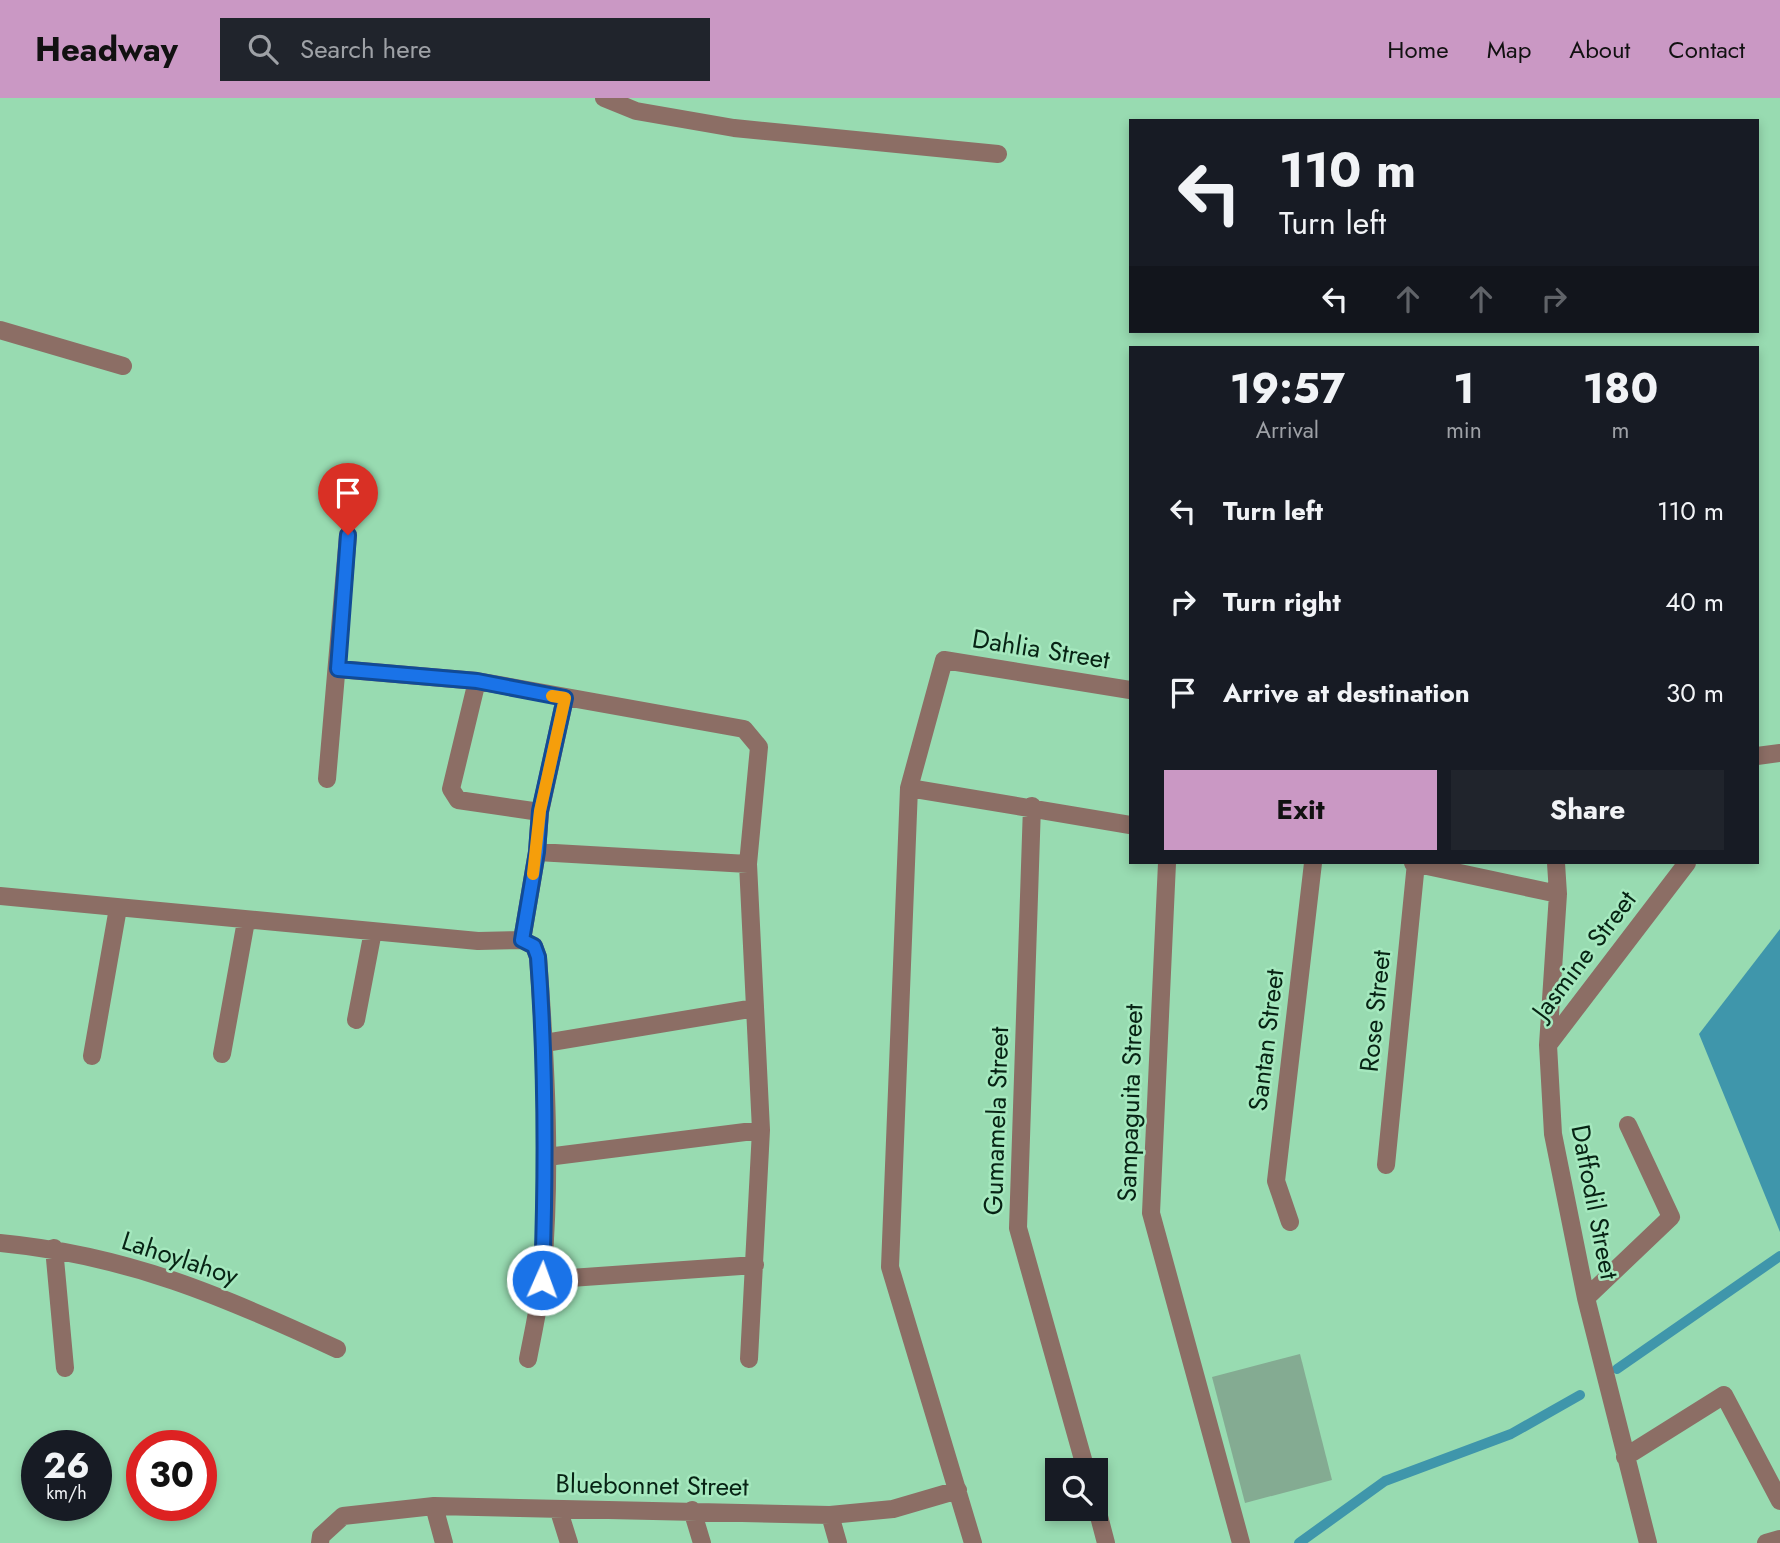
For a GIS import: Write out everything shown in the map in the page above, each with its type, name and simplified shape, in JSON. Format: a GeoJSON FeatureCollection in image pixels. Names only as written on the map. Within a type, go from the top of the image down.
{"type":"FeatureCollection","features":[{"type":"Feature","properties":{"kind":"street"},"geometry":{"type":"LineString","coordinates":[[604,98],[734,128],[998,154]]}},
{"type":"Feature","properties":{"kind":"street"},"geometry":{"type":"LineString","coordinates":[[0,330],[123,366]]}},
{"type":"Feature","properties":{"kind":"street"},"geometry":{"type":"LineString","coordinates":[[327,779],[348,535]]}},
{"type":"Feature","properties":{"kind":"street","name":"Dahlia Street"},"geometry":{"type":"LineString","coordinates":[[909,788],[943,660],[1129,690]]}},
{"type":"Feature","properties":{"kind":"street"},"geometry":{"type":"LineString","coordinates":[[338,669],[477,681],[744,729],[752,735],[759,747],[748,864],[761,1130],[749,1359]]}},
{"type":"Feature","properties":{"kind":"street"},"geometry":{"type":"LineString","coordinates":[[477,681],[451,789],[457,800],[540,811]]}},
{"type":"Feature","properties":{"kind":"street"},"geometry":{"type":"LineString","coordinates":[[522,940],[537,852],[540,811],[565,698]]}},
{"type":"Feature","properties":{"kind":"street"},"geometry":{"type":"LineString","coordinates":[[972,1543],[890,1267],[909,788],[1032,806],[1129,825]]}},
{"type":"Feature","properties":{"kind":"street","name":"Gumamela Street"},"geometry":{"type":"LineString","coordinates":[[1032,806],[1018,1228],[1083,1458]]}},
{"type":"Feature","properties":{"kind":"street"},"geometry":{"type":"LineString","coordinates":[[537,852],[748,864]]}},
{"type":"Feature","properties":{"kind":"street","name":"Sampaguita Street"},"geometry":{"type":"LineString","coordinates":[[1167,864],[1151,1213],[1241,1543]]}},
{"type":"Feature","properties":{"kind":"street","name":"Santan Street"},"geometry":{"type":"LineString","coordinates":[[1290,1222],[1276,1181],[1313,864]]}},
{"type":"Feature","properties":{"kind":"street","name":"Rose Street"},"geometry":{"type":"LineString","coordinates":[[1386,1165],[1415,864]]}},
{"type":"Feature","properties":{"kind":"street"},"geometry":{"type":"LineString","coordinates":[[1420,864],[1558,894]]}},
{"type":"Feature","properties":{"kind":"street","name":"Daffodil Street"},"geometry":{"type":"LineString","coordinates":[[1556,864],[1558,894],[1548,1045],[1553,1134],[1586,1298],[1648,1543]]}},
{"type":"Feature","properties":{"kind":"street","name":"Jasmine Street"},"geometry":{"type":"LineString","coordinates":[[1548,1045],[1686,864]]}},
{"type":"Feature","properties":{"kind":"street"},"geometry":{"type":"LineString","coordinates":[[0,896],[478,941],[522,940],[534,946],[538,957],[545,1043],[547,1157],[542,1280],[528,1359]]}},
{"type":"Feature","properties":{"kind":"street"},"geometry":{"type":"LineString","coordinates":[[92,1056],[118,908]]}},
{"type":"Feature","properties":{"kind":"street"},"geometry":{"type":"LineString","coordinates":[[222,1054],[246,921]]}},
{"type":"Feature","properties":{"kind":"street"},"geometry":{"type":"LineString","coordinates":[[356,1020],[373,931]]}},
{"type":"Feature","properties":{"kind":"street"},"geometry":{"type":"LineString","coordinates":[[545,1043],[755,1008]]}},
{"type":"Feature","properties":{"kind":"street"},"geometry":{"type":"LineString","coordinates":[[1586,1298],[1671,1217],[1628,1125]]}},
{"type":"Feature","properties":{"kind":"street"},"geometry":{"type":"LineString","coordinates":[[547,1157],[761,1130]]}},
{"type":"Feature","properties":{"kind":"street","name":"Lahoylahoy"},"geometry":{"type":"LineString","coordinates":[[0,1243],[54,1248],[171,1277],[237,1303],[337,1349]]}},
{"type":"Feature","properties":{"kind":"street"},"geometry":{"type":"LineString","coordinates":[[54,1248],[65,1368]]}},
{"type":"Feature","properties":{"kind":"street"},"geometry":{"type":"LineString","coordinates":[[542,1280],[755,1265]]}},
{"type":"Feature","properties":{"kind":"street"},"geometry":{"type":"LineString","coordinates":[[1625,1457],[1724,1395],[1780,1501]]}},
{"type":"Feature","properties":{"kind":"street","name":"Bluebonnet Street"},"geometry":{"type":"LineString","coordinates":[[320,1543],[321,1536],[343,1516],[434,1506],[559,1511],[692,1510],[830,1515],[893,1509],[958,1490]]}},
{"type":"Feature","properties":{"kind":"street"},"geometry":{"type":"LineString","coordinates":[[434,1506],[444,1543]]}},
{"type":"Feature","properties":{"kind":"street"},"geometry":{"type":"LineString","coordinates":[[692,1510],[702,1543]]}},
{"type":"Feature","properties":{"kind":"street"},"geometry":{"type":"LineString","coordinates":[[559,1511],[569,1543]]}},
{"type":"Feature","properties":{"kind":"street"},"geometry":{"type":"LineString","coordinates":[[830,1515],[838,1543]]}},
{"type":"Feature","properties":{"kind":"street"},"geometry":{"type":"LineString","coordinates":[[1100,1521],[1106,1543]]}},
{"type":"Feature","properties":{"kind":"street"},"geometry":{"type":"LineString","coordinates":[[1766,1543],[1780,1539]]}},
{"type":"Feature","properties":{"kind":"green space"},"geometry":{"type":"Polygon","coordinates":[[[1300,1354],[1332,1480],[1245,1503],[1212,1377],[1300,1354]]]}},
{"type":"Feature","properties":{"kind":"water"},"geometry":{"type":"Polygon","coordinates":[[[1780,929],[1780,1232],[1699,1034],[1780,929]]]}},
{"type":"Feature","properties":{"kind":"waterway"},"geometry":{"type":"LineString","coordinates":[[1617,1369],[1780,1256]]}},
{"type":"Feature","properties":{"kind":"waterway"},"geometry":{"type":"LineString","coordinates":[[1299,1543],[1385,1481],[1511,1434],[1580,1395]]}},
{"type":"Feature","properties":{"kind":"slow traffic"},"geometry":{"type":"LineString","coordinates":[[533,874],[540,811],[565,698],[552,696]]}},
{"type":"Feature","properties":{"kind":"route"},"geometry":{"type":"LineString","coordinates":[[348,535],[338,669],[477,681],[565,698],[540,811],[537,852],[522,940],[534,946],[538,957],[545,1043],[547,1157],[542,1280]]}}]}
